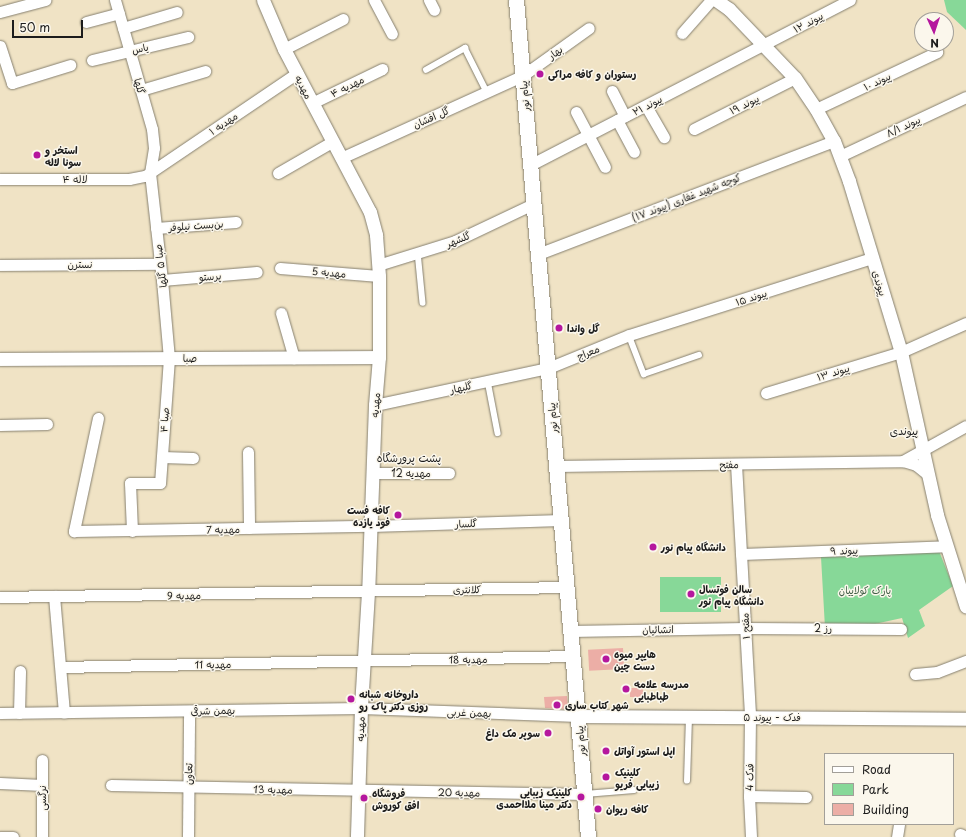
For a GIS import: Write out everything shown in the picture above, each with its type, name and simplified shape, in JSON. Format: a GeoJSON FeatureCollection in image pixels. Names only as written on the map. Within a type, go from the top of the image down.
{"type":"FeatureCollection","features":[{"type":"Feature","properties":{"kind":"main road","name":"پیام نور"},"geometry":{"type":"LineString","coordinates":[[516,0],[588,837]]}},
{"type":"Feature","properties":{"kind":"street"},"geometry":{"type":"LineString","coordinates":[[0,12],[45,0]]}},
{"type":"Feature","properties":{"kind":"street","name":"گلها"},"geometry":{"type":"LineString","coordinates":[[115,0],[152,130],[154,142],[150,173]]}},
{"type":"Feature","properties":{"kind":"street","name":"مهدیه"},"geometry":{"type":"LineString","coordinates":[[263,0],[284,49],[370,212],[376,235],[379,357],[374,405],[371,526],[361,708],[357,837]]}},
{"type":"Feature","properties":{"kind":"street"},"geometry":{"type":"LineString","coordinates":[[374,0],[392,34]]}},
{"type":"Feature","properties":{"kind":"street"},"geometry":{"type":"LineString","coordinates":[[682,33],[712,0]]}},
{"type":"Feature","properties":{"kind":"street","name":"پیوندی"},"geometry":{"type":"LineString","coordinates":[[716,0],[725,4],[795,78],[816,109],[834,141],[872,258],[900,352],[927,474],[966,607]]}},
{"type":"Feature","properties":{"kind":"street","name":"پیوند ۱۲"},"geometry":{"type":"LineString","coordinates":[[765,45],[850,0]]}},
{"type":"Feature","properties":{"kind":"street"},"geometry":{"type":"LineString","coordinates":[[123,28],[177,12]]}},
{"type":"Feature","properties":{"kind":"street"},"geometry":{"type":"LineString","coordinates":[[86,22],[119,13]]}},
{"type":"Feature","properties":{"kind":"street"},"geometry":{"type":"LineString","coordinates":[[284,49],[343,19]]}},
{"type":"Feature","properties":{"kind":"street","name":"بهار"},"geometry":{"type":"LineString","coordinates":[[522,76],[589,28]]}},
{"type":"Feature","properties":{"kind":"street","name":"یاس"},"geometry":{"type":"LineString","coordinates":[[92,60],[188,37]]}},
{"type":"Feature","properties":{"kind":"street","name":"پیوند ۲۱"},"geometry":{"type":"LineString","coordinates":[[530,165],[765,45]]}},
{"type":"Feature","properties":{"kind":"street"},"geometry":{"type":"LineString","coordinates":[[0,46],[11,81],[14,83],[70,65]]}},
{"type":"Feature","properties":{"kind":"street","name":"پیوند ۱۰"},"geometry":{"type":"LineString","coordinates":[[816,109],[937,52]]}},
{"type":"Feature","properties":{"kind":"street","name":"مهدیه ۴"},"geometry":{"type":"LineString","coordinates":[[312,103],[382,69]]}},
{"type":"Feature","properties":{"kind":"street"},"geometry":{"type":"LineString","coordinates":[[141,90],[205,71]]}},
{"type":"Feature","properties":{"kind":"street","name":"مهدیه ۱"},"geometry":{"type":"LineString","coordinates":[[150,173],[297,73]]}},
{"type":"Feature","properties":{"kind":"street","name":"گل افشان"},"geometry":{"type":"LineString","coordinates":[[341,158],[522,76]]}},
{"type":"Feature","properties":{"kind":"street","name":"پیوند ۱۹"},"geometry":{"type":"LineString","coordinates":[[694,129],[795,78]]}},
{"type":"Feature","properties":{"kind":"street"},"geometry":{"type":"LineString","coordinates":[[612,90],[634,152]]}},
{"type":"Feature","properties":{"kind":"street","name":"پیوند ۸/۱"},"geometry":{"type":"LineString","coordinates":[[840,156],[966,97]]}},
{"type":"Feature","properties":{"kind":"street"},"geometry":{"type":"LineString","coordinates":[[646,106],[664,137]]}},
{"type":"Feature","properties":{"kind":"street"},"geometry":{"type":"LineString","coordinates":[[576,112],[605,167]]}},
{"type":"Feature","properties":{"kind":"street","name":"کوچه شهید غفاری (پیوند ۱۷)"},"geometry":{"type":"LineString","coordinates":[[538,254],[834,141]]}},
{"type":"Feature","properties":{"kind":"street"},"geometry":{"type":"LineString","coordinates":[[278,173],[332,142]]}},
{"type":"Feature","properties":{"kind":"street","name":"لاله ۴"},"geometry":{"type":"LineString","coordinates":[[0,179],[129,179],[150,173]]}},
{"type":"Feature","properties":{"kind":"street","name":"صبا ۵ گلها"},"geometry":{"type":"LineString","coordinates":[[150,173],[162,280],[168,358]]}},
{"type":"Feature","properties":{"kind":"street","name":"گلشهر"},"geometry":{"type":"LineString","coordinates":[[378,270],[418,252],[455,241],[533,204]]}},
{"type":"Feature","properties":{"kind":"street","name":"بن‌بست نیلوفر"},"geometry":{"type":"LineString","coordinates":[[156,228],[236,222]]}},
{"type":"Feature","properties":{"kind":"street","name":"پیوند ۱۵"},"geometry":{"type":"LineString","coordinates":[[629,335],[872,258]]}},
{"type":"Feature","properties":{"kind":"street","name":"نسترن"},"geometry":{"type":"LineString","coordinates":[[0,265],[160,264]]}},
{"type":"Feature","properties":{"kind":"street","name":"مهدیه 5"},"geometry":{"type":"LineString","coordinates":[[280,268],[378,270]]}},
{"type":"Feature","properties":{"kind":"street","name":"پرستو"},"geometry":{"type":"LineString","coordinates":[[162,280],[257,272]]}},
{"type":"Feature","properties":{"kind":"street"},"geometry":{"type":"LineString","coordinates":[[281,313],[294,358]]}},
{"type":"Feature","properties":{"kind":"street","name":"پیوند ۱۳"},"geometry":{"type":"LineString","coordinates":[[766,393],[900,352],[966,323]]}},
{"type":"Feature","properties":{"kind":"street","name":"معراج"},"geometry":{"type":"LineString","coordinates":[[548,368],[629,335]]}},
{"type":"Feature","properties":{"kind":"street","name":"صبا"},"geometry":{"type":"LineString","coordinates":[[0,359],[379,357]]}},
{"type":"Feature","properties":{"kind":"street","name":"صبا ۴"},"geometry":{"type":"LineString","coordinates":[[132,531],[130,483],[160,483],[168,358]]}},
{"type":"Feature","properties":{"kind":"street","name":"گلبهار"},"geometry":{"type":"LineString","coordinates":[[374,405],[548,368]]}},
{"type":"Feature","properties":{"kind":"street","name":"مهدیه 7"},"geometry":{"type":"LineString","coordinates":[[98,418],[74,531],[371,526]]}},
{"type":"Feature","properties":{"kind":"street"},"geometry":{"type":"LineString","coordinates":[[0,425],[47,424]]}},
{"type":"Feature","properties":{"kind":"street"},"geometry":{"type":"LineString","coordinates":[[903,461],[922,449],[966,426]]}},
{"type":"Feature","properties":{"kind":"street"},"geometry":{"type":"LineString","coordinates":[[248,452],[248,528]]}},
{"type":"Feature","properties":{"kind":"street"},"geometry":{"type":"LineString","coordinates":[[162,457],[193,458]]}},
{"type":"Feature","properties":{"kind":"street"},"geometry":{"type":"LineString","coordinates":[[903,461],[916,465],[927,474]]}},
{"type":"Feature","properties":{"kind":"street","name":"مفتح"},"geometry":{"type":"LineString","coordinates":[[556,466],[903,461]]}},
{"type":"Feature","properties":{"kind":"street","name":"مفتح ۱"},"geometry":{"type":"LineString","coordinates":[[736,464],[750,717]]}},
{"type":"Feature","properties":{"kind":"street","name":"مهدیه 12"},"geometry":{"type":"LineString","coordinates":[[373,473],[450,474]]}},
{"type":"Feature","properties":{"kind":"street","name":"گلسار"},"geometry":{"type":"LineString","coordinates":[[371,526],[561,520]]}},
{"type":"Feature","properties":{"kind":"street","name":"پیوند ۹"},"geometry":{"type":"LineString","coordinates":[[741,554],[947,546]]}},
{"type":"Feature","properties":{"kind":"street","name":"کلانتری"},"geometry":{"type":"LineString","coordinates":[[368,592],[566,587]]}},
{"type":"Feature","properties":{"kind":"street","name":"مهدیه 9"},"geometry":{"type":"LineString","coordinates":[[0,597],[368,592]]}},
{"type":"Feature","properties":{"kind":"street"},"geometry":{"type":"LineString","coordinates":[[54,596],[64,713]]}},
{"type":"Feature","properties":{"kind":"street","name":"رز 2"},"geometry":{"type":"LineString","coordinates":[[745,628],[901,629]]}},
{"type":"Feature","properties":{"kind":"street","name":"انشائیان"},"geometry":{"type":"LineString","coordinates":[[570,631],[745,628]]}},
{"type":"Feature","properties":{"kind":"street","name":"مهدیه 18"},"geometry":{"type":"LineString","coordinates":[[364,661],[573,656]]}},
{"type":"Feature","properties":{"kind":"street","name":"مهدیه 11"},"geometry":{"type":"LineString","coordinates":[[61,667],[364,661]]}},
{"type":"Feature","properties":{"kind":"street"},"geometry":{"type":"LineString","coordinates":[[915,674],[937,672],[966,661]]}},
{"type":"Feature","properties":{"kind":"street"},"geometry":{"type":"LineString","coordinates":[[19,713],[20,671]]}},
{"type":"Feature","properties":{"kind":"street","name":"بهمن غربی"},"geometry":{"type":"LineString","coordinates":[[361,708],[578,716]]}},
{"type":"Feature","properties":{"kind":"street","name":"بهمن شرقی"},"geometry":{"type":"LineString","coordinates":[[0,713],[361,708]]}},
{"type":"Feature","properties":{"kind":"street","name":"تعاون"},"geometry":{"type":"LineString","coordinates":[[188,837],[189,711]]}},
{"type":"Feature","properties":{"kind":"street","name":"فدک - پیوند ۵"},"geometry":{"type":"LineString","coordinates":[[578,716],[966,719]]}},
{"type":"Feature","properties":{"kind":"street","name":"فدک 4"},"geometry":{"type":"LineString","coordinates":[[750,717],[749,796],[751,837]]}},
{"type":"Feature","properties":{"kind":"street","name":"نرگسی"},"geometry":{"type":"LineString","coordinates":[[42,760],[42,837]]}},
{"type":"Feature","properties":{"kind":"street"},"geometry":{"type":"LineString","coordinates":[[0,783],[42,785]]}},
{"type":"Feature","properties":{"kind":"street","name":"مهدیه 13"},"geometry":{"type":"LineString","coordinates":[[111,785],[358,791]]}},
{"type":"Feature","properties":{"kind":"street","name":"مهدیه 20"},"geometry":{"type":"LineString","coordinates":[[358,791],[584,794]]}},
{"type":"Feature","properties":{"kind":"street"},"geometry":{"type":"LineString","coordinates":[[749,796],[806,797]]}},
{"type":"Feature","properties":{"kind":"street"},"geometry":{"type":"LineString","coordinates":[[896,837],[899,825]]}},
{"type":"Feature","properties":{"kind":"street"},"geometry":{"type":"LineString","coordinates":[[0,837],[13,837]]}},
{"type":"Feature","properties":{"kind":"lane"},"geometry":{"type":"LineString","coordinates":[[426,70],[465,48],[487,92]]}},
{"type":"Feature","properties":{"kind":"lane"},"geometry":{"type":"LineString","coordinates":[[418,252],[422,303]]}},
{"type":"Feature","properties":{"kind":"lane"},"geometry":{"type":"LineString","coordinates":[[629,335],[644,374],[699,355]]}},
{"type":"Feature","properties":{"kind":"lane"},"geometry":{"type":"LineString","coordinates":[[488,381],[498,433]]}},
{"type":"Feature","properties":{"kind":"lane"},"geometry":{"type":"LineString","coordinates":[[688,781],[689,717]]}},
{"type":"Feature","properties":{"kind":"lane"},"geometry":{"type":"LineString","coordinates":[[584,794],[634,790]]}},
{"type":"Feature","properties":{"kind":"green space"},"geometry":{"type":"Polygon","coordinates":[[[944,0],[966,0],[966,30],[954,19],[954,12],[947,12],[944,0]]]}},
{"type":"Feature","properties":{"kind":"green space","name":"پارک کولاییان"},"geometry":{"type":"Polygon","coordinates":[[[939,551],[953,586],[919,610],[925,626],[908,638],[902,618],[870,625],[825,628],[821,557],[939,551]]]}},
{"type":"Feature","properties":{"kind":"green space","name":"سالن فوتسال دانشگاه پیام نور"},"geometry":{"type":"Polygon","coordinates":[[[660,577],[721,577],[721,612],[660,612],[660,577]]]}},
{"type":"Feature","properties":{"kind":"building","name":"هایپر میوه دست چین"},"geometry":{"type":"Polygon","coordinates":[[[623,648],[624,669],[589,671],[588,650],[623,648]]]}},
{"type":"Feature","properties":{"kind":"building"},"geometry":{"type":"Polygon","coordinates":[[[630,688],[643,688],[643,697],[630,697],[630,688]]]}},
{"type":"Feature","properties":{"kind":"building","name":"شهر کتاب ساری"},"geometry":{"type":"Polygon","coordinates":[[[567,696],[568,709],[545,708],[544,697],[567,696]]]}},
{"type":"Feature","properties":{"kind":"place","name":"رستوران و کافه مراکی"},"geometry":{"type":"Point","coordinates":[540,74]}},
{"type":"Feature","properties":{"kind":"place","name":"استخر و سونا لاله"},"geometry":{"type":"Point","coordinates":[37,155]}},
{"type":"Feature","properties":{"kind":"place","name":"گل واندا"},"geometry":{"type":"Point","coordinates":[559,328]}},
{"type":"Feature","properties":{"kind":"place","name":"کافه فست فود یازده"},"geometry":{"type":"Point","coordinates":[398,515]}},
{"type":"Feature","properties":{"kind":"place","name":"دانشگاه پیام نور"},"geometry":{"type":"Point","coordinates":[653,547]}},
{"type":"Feature","properties":{"kind":"place","name":"سالن فوتسال دانشگاه پیام نور"},"geometry":{"type":"Point","coordinates":[691,594]}},
{"type":"Feature","properties":{"kind":"place","name":"هایپر میوه دست چین"},"geometry":{"type":"Point","coordinates":[606,659]}},
{"type":"Feature","properties":{"kind":"place","name":"مدرسه علامه طباطبایی"},"geometry":{"type":"Point","coordinates":[626,689]}},
{"type":"Feature","properties":{"kind":"place","name":"داروخانه شبانه روزی دکتر پاک رو"},"geometry":{"type":"Point","coordinates":[351,699]}},
{"type":"Feature","properties":{"kind":"place","name":"شهر کتاب ساری"},"geometry":{"type":"Point","coordinates":[557,705]}},
{"type":"Feature","properties":{"kind":"place","name":"سوپر مک داغ"},"geometry":{"type":"Point","coordinates":[548,733]}},
{"type":"Feature","properties":{"kind":"place","name":"اپل استور آواتل"},"geometry":{"type":"Point","coordinates":[606,751]}},
{"type":"Feature","properties":{"kind":"place","name":"کلینیک زیبایی فریو"},"geometry":{"type":"Point","coordinates":[606,777]}},
{"type":"Feature","properties":{"kind":"place","name":"کلینیک زیبایی دکتر مینا ملااحمدی"},"geometry":{"type":"Point","coordinates":[581,797]}},
{"type":"Feature","properties":{"kind":"place","name":"فروشگاه افق کوروش"},"geometry":{"type":"Point","coordinates":[364,798]}},
{"type":"Feature","properties":{"kind":"place","name":"کافه ریوان"},"geometry":{"type":"Point","coordinates":[598,809]}},
{"type":"Feature","properties":{"kind":"district","name":"پیوندی"},"geometry":{"type":"Point","coordinates":[904,431]}},
{"type":"Feature","properties":{"kind":"district","name":"پشت پرورشگاه"},"geometry":{"type":"Point","coordinates":[409,458]}}]}
